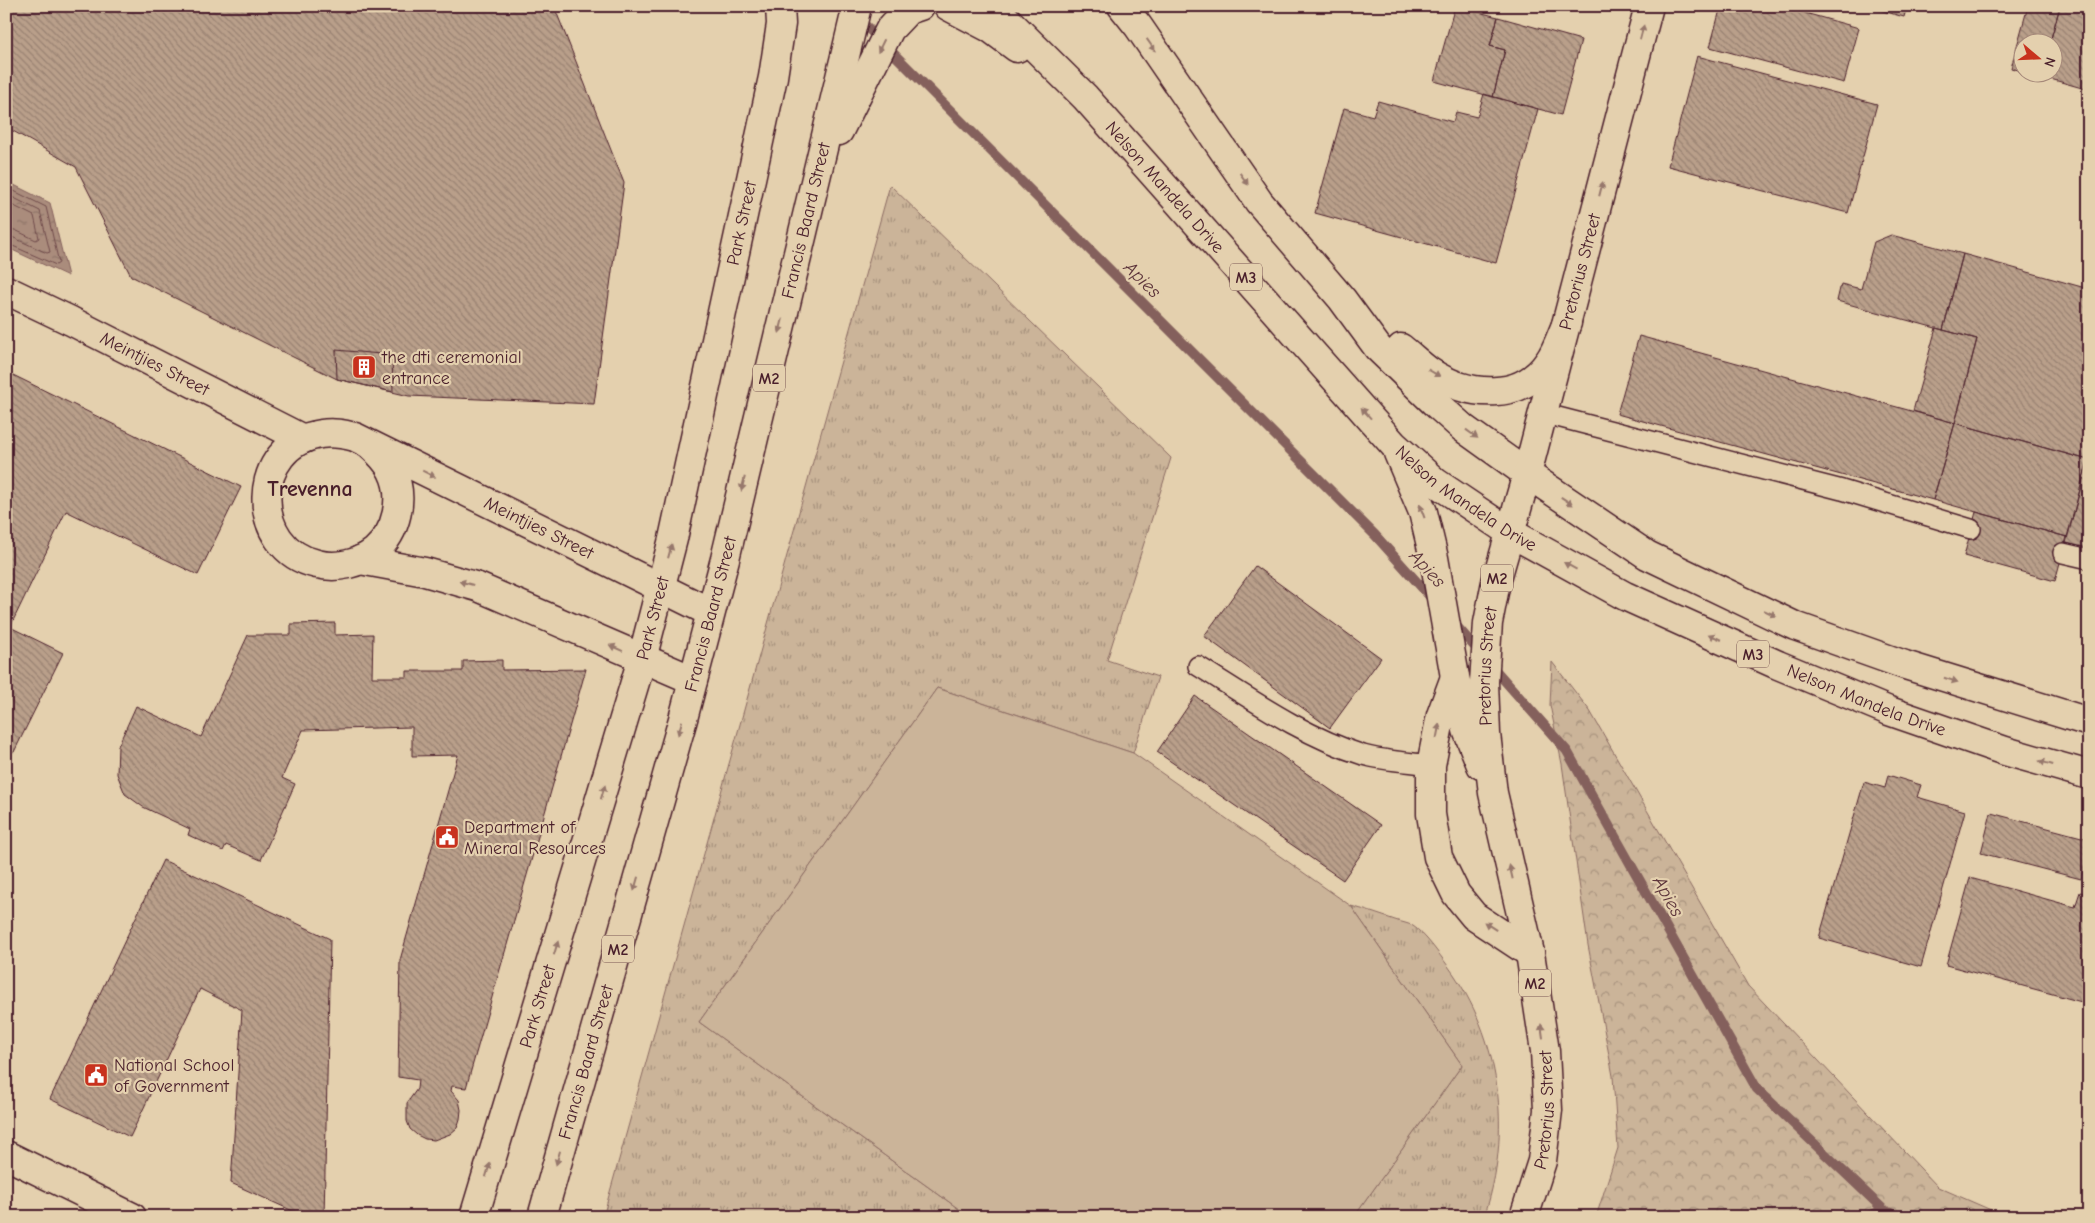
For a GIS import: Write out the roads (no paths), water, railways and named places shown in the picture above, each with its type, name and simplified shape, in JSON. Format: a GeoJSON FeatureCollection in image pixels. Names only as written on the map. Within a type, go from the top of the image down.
{"type":"FeatureCollection","features":[{"type":"Feature","properties":{"kind":"main road","name":"Park Street"},"geometry":{"type":"LineString","coordinates":[[474,1217],[642,659],[673,539],[769,96],[779,34],[780,6]]}},
{"type":"Feature","properties":{"kind":"main road","name":"Francis Baard Street"},"geometry":{"type":"LineString","coordinates":[[542,1217],[693,680],[725,559],[818,174],[851,81],[857,6]]}},
{"type":"Feature","properties":{"kind":"main road"},"geometry":{"type":"LineString","coordinates":[[948,6],[990,28],[1085,98]]}},
{"type":"Feature","properties":{"kind":"main road","name":"Nelson Mandela Drive"},"geometry":{"type":"LineString","coordinates":[[993,6],[1085,98],[1394,445],[1435,482],[1511,533],[1625,596],[1778,665],[1889,711],[2005,751],[2089,776]]}},
{"type":"Feature","properties":{"kind":"main road","name":"M3"},"geometry":{"type":"LineString","coordinates":[[1122,6],[1138,26],[1260,202],[1342,299],[1378,348],[1464,428],[1526,474],[1647,555],[1795,626],[1905,665],[2089,722]]}},
{"type":"Feature","properties":{"kind":"main road","name":"Pretorius Street"},"geometry":{"type":"LineString","coordinates":[[1524,1217],[1542,1161],[1548,1110],[1544,1052],[1530,953],[1493,792],[1488,750],[1484,682],[1488,623],[1496,582],[1511,533],[1567,323],[1649,6]]}},
{"type":"Feature","properties":{"kind":"main road"},"geometry":{"type":"LineString","coordinates":[[851,81],[890,29],[914,8]]}},
{"type":"Feature","properties":{"kind":"main road","name":"Meintjies Street"},"geometry":{"type":"LineString","coordinates":[[6,290],[304,439]]}},
{"type":"Feature","properties":{"kind":"main road"},"geometry":{"type":"LineString","coordinates":[[1342,299],[1431,372],[1455,384],[1486,392],[1496,393],[1520,387],[1535,376],[1549,361],[1567,323]]}},
{"type":"Feature","properties":{"kind":"main road"},"geometry":{"type":"LineString","coordinates":[[338,433],[355,437],[370,445],[383,456],[392,471],[398,488],[398,505],[394,522],[387,538],[375,550],[360,560],[344,566],[326,566],[309,562],[294,555],[281,543],[272,528],[266,512],[265,494],[269,477],[277,462],[289,448],[304,439],[320,434],[338,433]]}},
{"type":"Feature","properties":{"kind":"main road","name":"Meintjies Street"},"geometry":{"type":"LineString","coordinates":[[370,445],[710,612]]}},
{"type":"Feature","properties":{"kind":"main road"},"geometry":{"type":"LineString","coordinates":[[1394,445],[1423,512],[1434,558],[1453,666],[1467,730],[1493,792]]}},
{"type":"Feature","properties":{"kind":"main road"},"geometry":{"type":"LineString","coordinates":[[360,560],[425,572],[478,587],[693,680]]}},
{"type":"Feature","properties":{"kind":"main road"},"geometry":{"type":"LineString","coordinates":[[1453,666],[1431,765],[1431,814],[1438,856],[1456,894],[1474,916],[1530,953]]}},
{"type":"Feature","properties":{"kind":"main road"},"geometry":{"type":"LineString","coordinates":[[6,1155],[132,1217]]}},
{"type":"Feature","properties":{"kind":"lane"},"geometry":{"type":"LineString","coordinates":[[1542,413],[1842,490],[1972,529]]}},
{"type":"Feature","properties":{"kind":"lane"},"geometry":{"type":"LineString","coordinates":[[2063,553],[2089,559]]}},
{"type":"Feature","properties":{"kind":"lane"},"geometry":{"type":"LineString","coordinates":[[1198,666],[1279,717],[1330,744],[1365,755],[1431,765]]}},
{"type":"Feature","properties":{"kind":"water"},"geometry":{"type":"Polygon","coordinates":[[[6,181],[50,203],[68,276],[6,247],[6,181]]]}},
{"type":"Feature","properties":{"kind":"waterway","name":"Apies"},"geometry":{"type":"LineString","coordinates":[[857,17],[1375,535],[1434,601]]}},
{"type":"Feature","properties":{"kind":"waterway","name":"Apies"},"geometry":{"type":"LineString","coordinates":[[1452,621],[1567,751],[1757,1089],[1884,1210],[1899,1217]]}},
{"type":"Feature","properties":{"kind":"waterway"},"geometry":{"type":"LineString","coordinates":[[1866,1217],[1884,1210]]}},
{"type":"Feature","properties":{"kind":"place","name":"the dti ceremonial entrance"},"geometry":{"type":"Point","coordinates":[364,367]}},
{"type":"Feature","properties":{"kind":"place","name":"Department of Mineral Resources"},"geometry":{"type":"Point","coordinates":[447,837]}},
{"type":"Feature","properties":{"kind":"place","name":"National School of Government"},"geometry":{"type":"Point","coordinates":[96,1075]}},
{"type":"Feature","properties":{"kind":"district","name":"Trevenna"},"geometry":{"type":"Point","coordinates":[310,488]}}]}
